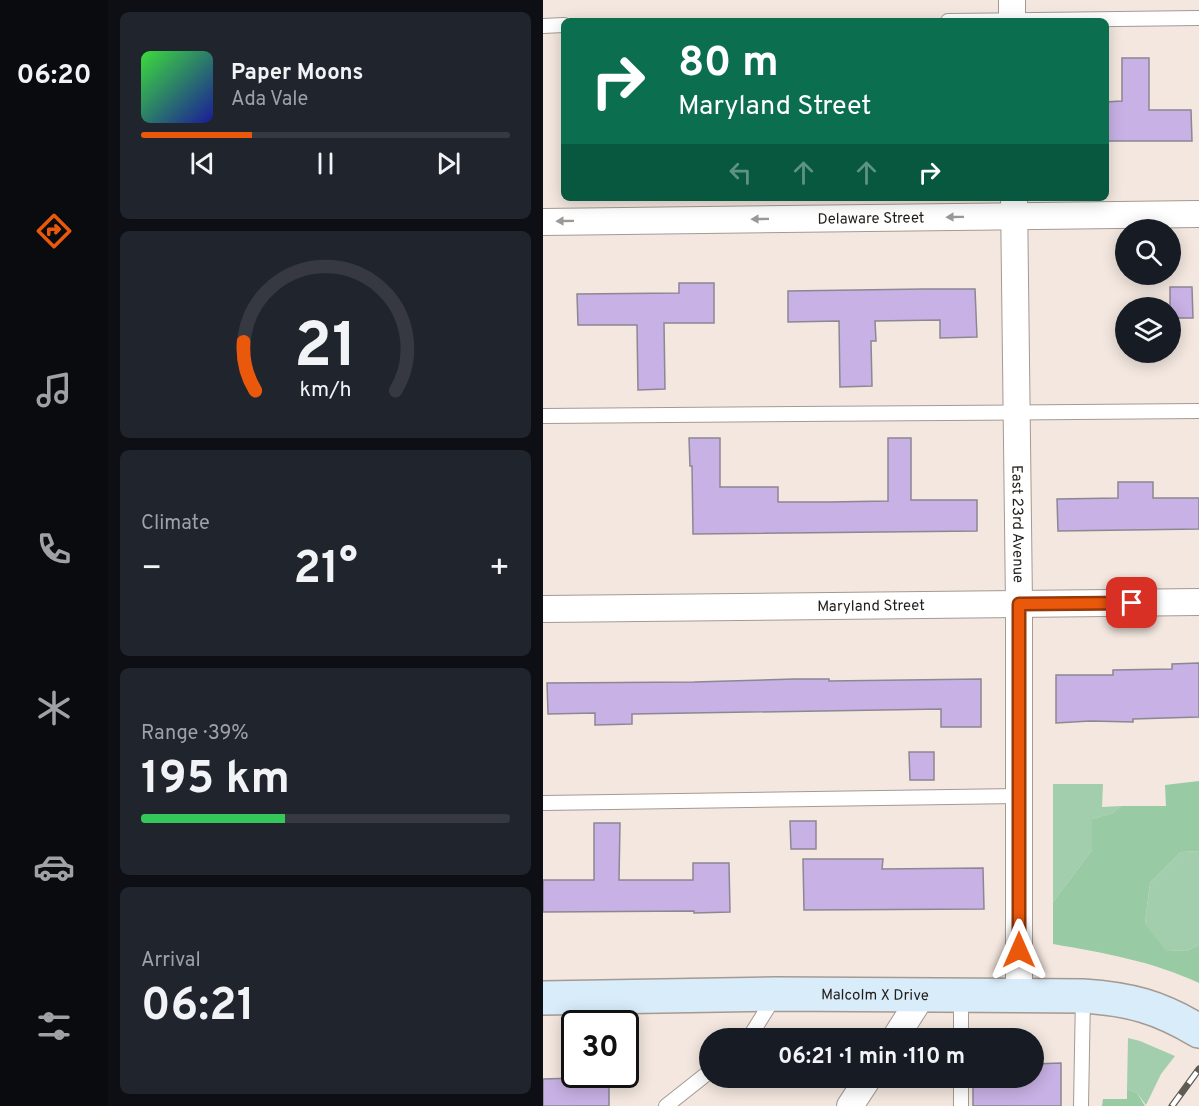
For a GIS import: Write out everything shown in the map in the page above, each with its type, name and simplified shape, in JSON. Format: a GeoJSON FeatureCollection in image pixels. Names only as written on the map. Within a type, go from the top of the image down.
{"type":"FeatureCollection","features":[{"type":"Feature","properties":{"kind":"street"},"geometry":{"type":"LineString","coordinates":[[1012,0],[1012,18]]}},
{"type":"Feature","properties":{"kind":"street","name":"Delaware Street"},"geometry":{"type":"LineString","coordinates":[[543,222],[1014,207],[1199,214]]}},
{"type":"Feature","properties":{"kind":"street","name":"East 23rd Avenue"},"geometry":{"type":"LineString","coordinates":[[1014,207],[1019,604],[1019,994]]}},
{"type":"Feature","properties":{"kind":"street","name":"Maryland Street"},"geometry":{"type":"LineString","coordinates":[[543,609],[1199,602]]}},
{"type":"Feature","properties":{"kind":"street","name":"Malcolm X Drive"},"geometry":{"type":"LineString","coordinates":[[543,998],[776,994],[1083,996],[1144,1004],[1199,1031]]}},
{"type":"Feature","properties":{"kind":"street"},"geometry":{"type":"LineString","coordinates":[[901,1028],[923,994]]}},
{"type":"Feature","properties":{"kind":"street"},"geometry":{"type":"LineString","coordinates":[[850,1106],[862,1088]]}},
{"type":"Feature","properties":{"kind":"lane"},"geometry":{"type":"LineString","coordinates":[[1109,19],[1199,18]]}},
{"type":"Feature","properties":{"kind":"lane"},"geometry":{"type":"LineString","coordinates":[[543,26],[561,25]]}},
{"type":"Feature","properties":{"kind":"lane"},"geometry":{"type":"LineString","coordinates":[[543,416],[1199,411]]}},
{"type":"Feature","properties":{"kind":"lane"},"geometry":{"type":"LineString","coordinates":[[543,803],[1020,796]]}},
{"type":"Feature","properties":{"kind":"lane"},"geometry":{"type":"LineString","coordinates":[[755,1028],[776,994]]}},
{"type":"Feature","properties":{"kind":"lane"},"geometry":{"type":"LineString","coordinates":[[961,994],[961,1028]]}},
{"type":"Feature","properties":{"kind":"lane"},"geometry":{"type":"LineString","coordinates":[[1081,1106],[1083,996]]}},
{"type":"Feature","properties":{"kind":"lane"},"geometry":{"type":"LineString","coordinates":[[666,1106],[699,1080]]}},
{"type":"Feature","properties":{"kind":"lane"},"geometry":{"type":"LineString","coordinates":[[961,1088],[961,1106]]}},
{"type":"Feature","properties":{"kind":"green space"},"geometry":{"type":"Polygon","coordinates":[[[1199,781],[1199,851],[1181,852],[1150,883],[1145,923],[1165,950],[1186,951],[1199,945],[1199,983],[1146,963],[1053,944],[1053,902],[1092,850],[1092,819],[1113,813],[1121,806],[1166,806],[1165,785],[1199,781]]]}},
{"type":"Feature","properties":{"kind":"green space"},"geometry":{"type":"Polygon","coordinates":[[[1053,784],[1103,784],[1102,807],[1121,806],[1113,813],[1092,819],[1092,850],[1053,902],[1053,784]]]}},
{"type":"Feature","properties":{"kind":"green space"},"geometry":{"type":"Polygon","coordinates":[[[1199,851],[1199,945],[1186,951],[1164,950],[1145,923],[1150,883],[1181,852],[1199,851]]]}},
{"type":"Feature","properties":{"kind":"green space"},"geometry":{"type":"Polygon","coordinates":[[[1128,1038],[1175,1056],[1161,1074],[1146,1105],[1137,1093],[1127,1089],[1128,1038]]]}},
{"type":"Feature","properties":{"kind":"green space"},"geometry":{"type":"Polygon","coordinates":[[[1127,1089],[1137,1093],[1145,1106],[1102,1106],[1103,1099],[1127,1099],[1127,1089]]]}},
{"type":"Feature","properties":{"kind":"building"},"geometry":{"type":"Polygon","coordinates":[[[1122,58],[1149,58],[1149,110],[1191,110],[1192,141],[1109,141],[1109,102],[1122,101],[1122,58]]]}},
{"type":"Feature","properties":{"kind":"building"},"geometry":{"type":"Polygon","coordinates":[[[679,283],[714,283],[714,323],[664,323],[665,389],[638,390],[637,325],[578,325],[577,294],[679,293],[679,283]]]}},
{"type":"Feature","properties":{"kind":"building"},"geometry":{"type":"Polygon","coordinates":[[[1170,287],[1192,287],[1193,318],[1181,318],[1181,297],[1170,297],[1170,287]]]}},
{"type":"Feature","properties":{"kind":"building"},"geometry":{"type":"Polygon","coordinates":[[[975,289],[977,337],[940,338],[940,320],[875,321],[876,341],[871,341],[872,386],[840,387],[839,321],[788,322],[788,291],[975,289]]]}},
{"type":"Feature","properties":{"kind":"building"},"geometry":{"type":"Polygon","coordinates":[[[689,438],[720,438],[720,487],[778,487],[778,502],[829,502],[888,501],[888,438],[911,438],[911,500],[977,500],[977,531],[693,534],[692,466],[690,466],[689,438]]]}},
{"type":"Feature","properties":{"kind":"building"},"geometry":{"type":"Polygon","coordinates":[[[1118,482],[1153,482],[1153,498],[1199,498],[1199,529],[1058,531],[1057,499],[1118,498],[1118,482]]]}},
{"type":"Feature","properties":{"kind":"building"},"geometry":{"type":"Polygon","coordinates":[[[1199,663],[1199,717],[1133,719],[1133,722],[1056,723],[1056,675],[1113,675],[1113,670],[1172,669],[1172,664],[1199,663]]]}},
{"type":"Feature","properties":{"kind":"building"},"geometry":{"type":"Polygon","coordinates":[[[829,679],[829,681],[981,679],[981,727],[941,727],[941,709],[632,714],[632,724],[595,725],[595,713],[548,714],[547,683],[829,679]]]}},
{"type":"Feature","properties":{"kind":"building"},"geometry":{"type":"Polygon","coordinates":[[[909,752],[934,752],[934,780],[910,780],[909,752]]]}},
{"type":"Feature","properties":{"kind":"building"},"geometry":{"type":"Polygon","coordinates":[[[790,821],[816,821],[816,849],[791,849],[790,821]]]}},
{"type":"Feature","properties":{"kind":"building"},"geometry":{"type":"Polygon","coordinates":[[[594,823],[620,823],[619,880],[693,880],[693,863],[729,863],[730,912],[543,912],[543,880],[594,880],[594,823]]]}},
{"type":"Feature","properties":{"kind":"building"},"geometry":{"type":"Polygon","coordinates":[[[803,859],[883,859],[882,869],[983,868],[984,909],[804,910],[803,859]]]}},
{"type":"Feature","properties":{"kind":"building"},"geometry":{"type":"Polygon","coordinates":[[[1061,1063],[1061,1106],[973,1106],[973,1088],[1044,1088],[1044,1064],[1061,1063]]]}},
{"type":"Feature","properties":{"kind":"building"},"geometry":{"type":"Polygon","coordinates":[[[561,1078],[561,1088],[609,1088],[609,1106],[543,1106],[543,1079],[561,1078]]]}},
{"type":"Feature","properties":{"kind":"railway"},"geometry":{"type":"LineString","coordinates":[[1172,1106],[1199,1069]]}},
{"type":"Feature","properties":{"kind":"route"},"geometry":{"type":"LineString","coordinates":[[1019,950],[1019,604],[1132,603]]}}]}
